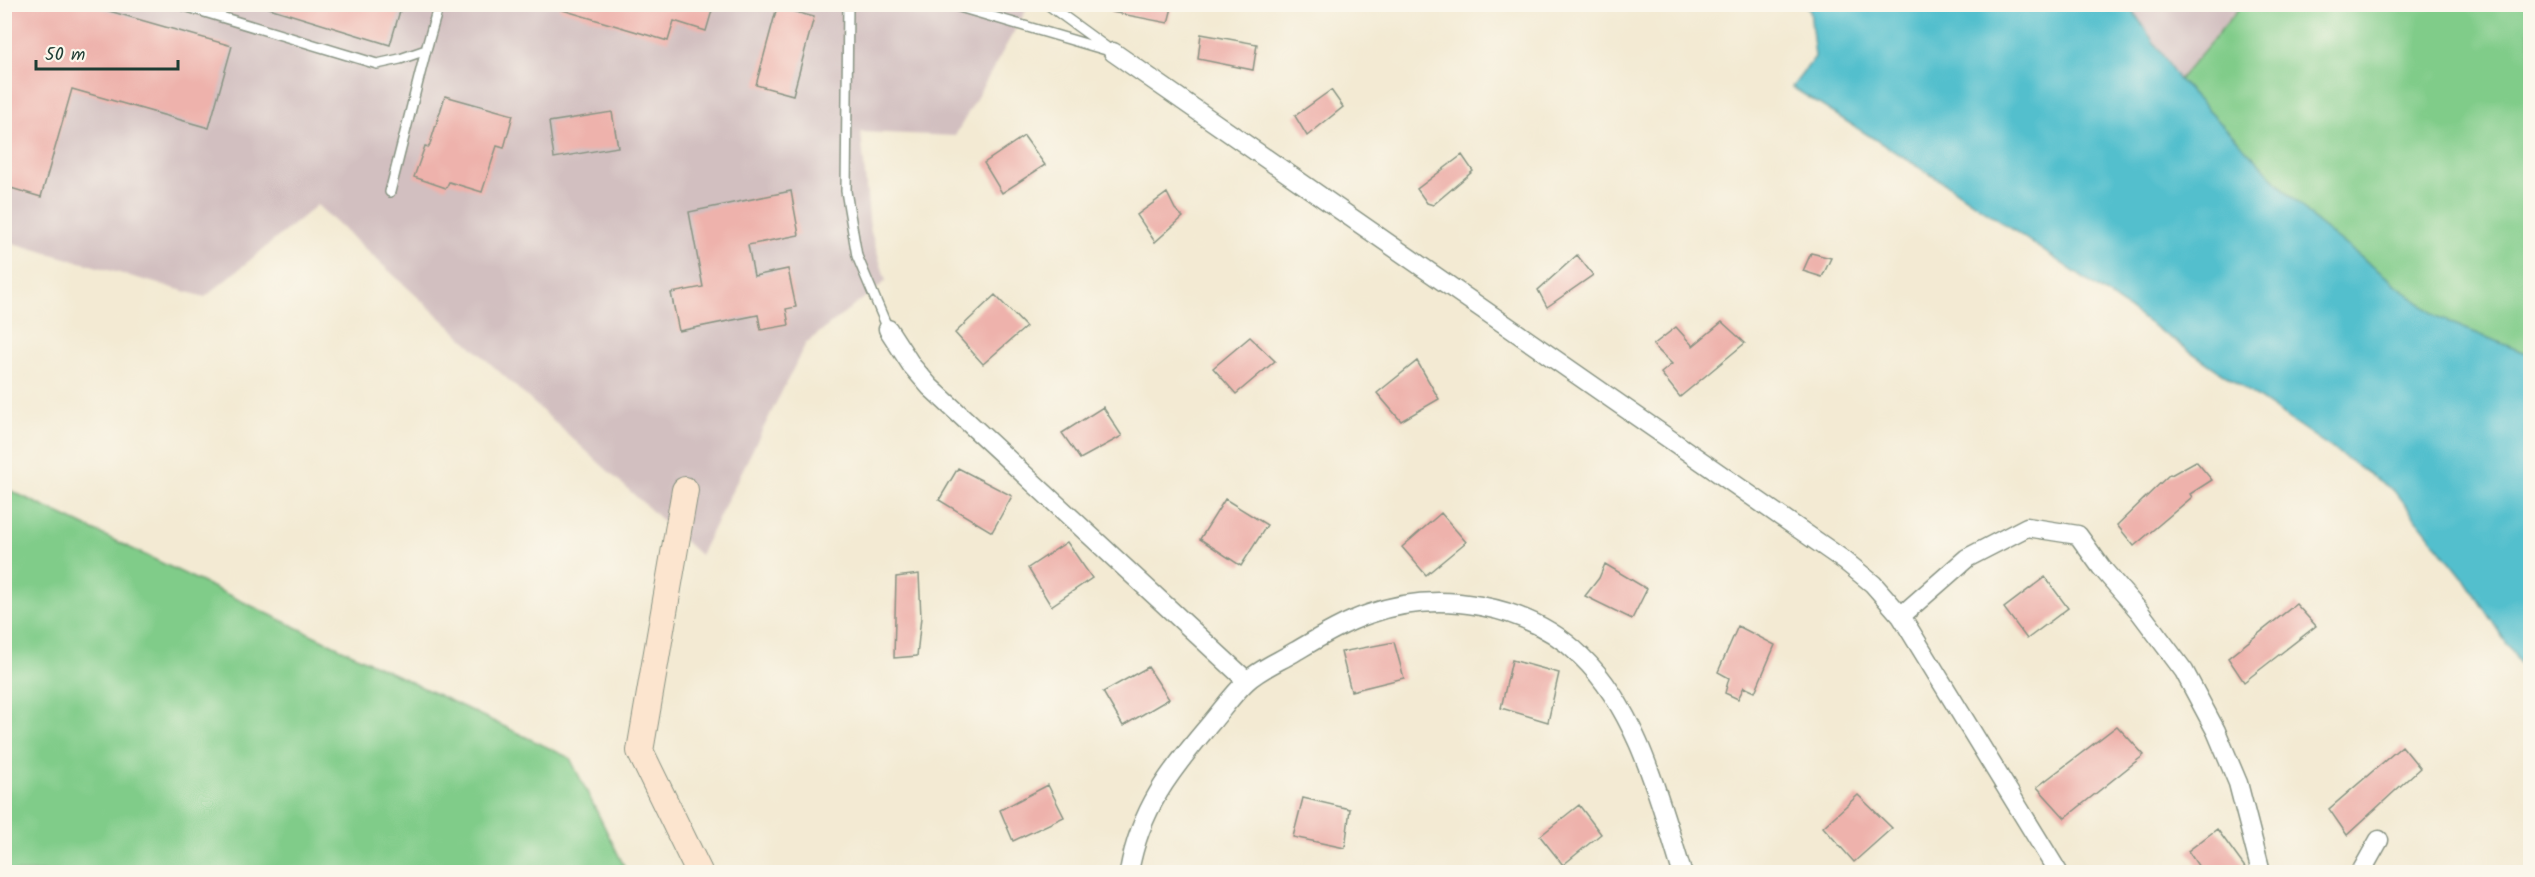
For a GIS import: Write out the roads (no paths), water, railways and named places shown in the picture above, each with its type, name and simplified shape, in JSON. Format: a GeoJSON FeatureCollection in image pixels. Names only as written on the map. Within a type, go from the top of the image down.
{"type":"FeatureCollection","features":[{"type":"Feature","properties":{"kind":"street"},"geometry":{"type":"LineString","coordinates":[[1113,52],[1845,561],[1873,584],[1901,616],[2058,873]]}},
{"type":"Feature","properties":{"kind":"street"},"geometry":{"type":"LineString","coordinates":[[888,330],[912,366],[930,387],[1246,681]]}},
{"type":"Feature","properties":{"kind":"street"},"geometry":{"type":"LineString","coordinates":[[685,490],[640,751],[699,873]]}},
{"type":"Feature","properties":{"kind":"street"},"geometry":{"type":"LineString","coordinates":[[1901,616],[1967,558],[2027,526],[2078,536],[2184,671],[2216,731],[2238,783],[2260,873]]}},
{"type":"Feature","properties":{"kind":"street"},"geometry":{"type":"LineString","coordinates":[[1129,873],[1143,821],[1155,796],[1174,767],[1246,681],[1335,629],[1371,613],[1388,608],[1453,603],[1500,609],[1545,631],[1580,654],[1605,684],[1642,748],[1682,873]]}},
{"type":"Feature","properties":{"kind":"street"},"geometry":{"type":"LineString","coordinates":[[2361,873],[2379,840]]}},
{"type":"Feature","properties":{"kind":"lane"},"geometry":{"type":"LineString","coordinates":[[178,4],[377,64],[400,60],[426,50]]}},
{"type":"Feature","properties":{"kind":"lane"},"geometry":{"type":"LineString","coordinates":[[390,192],[439,4]]}},
{"type":"Feature","properties":{"kind":"lane"},"geometry":{"type":"LineString","coordinates":[[848,4],[846,191],[857,256],[888,330]]}},
{"type":"Feature","properties":{"kind":"lane"},"geometry":{"type":"LineString","coordinates":[[949,4],[1113,52]]}},
{"type":"Feature","properties":{"kind":"lane"},"geometry":{"type":"LineString","coordinates":[[1047,4],[1113,52]]}},
{"type":"Feature","properties":{"kind":"water"},"geometry":{"type":"Polygon","coordinates":[[[1806,5],[2129,5],[2179,80],[2317,223],[2439,318],[2530,355],[2530,679],[2465,580],[2394,491],[1949,186],[1792,87],[1815,57],[1810,10],[1806,5]]]}}]}
